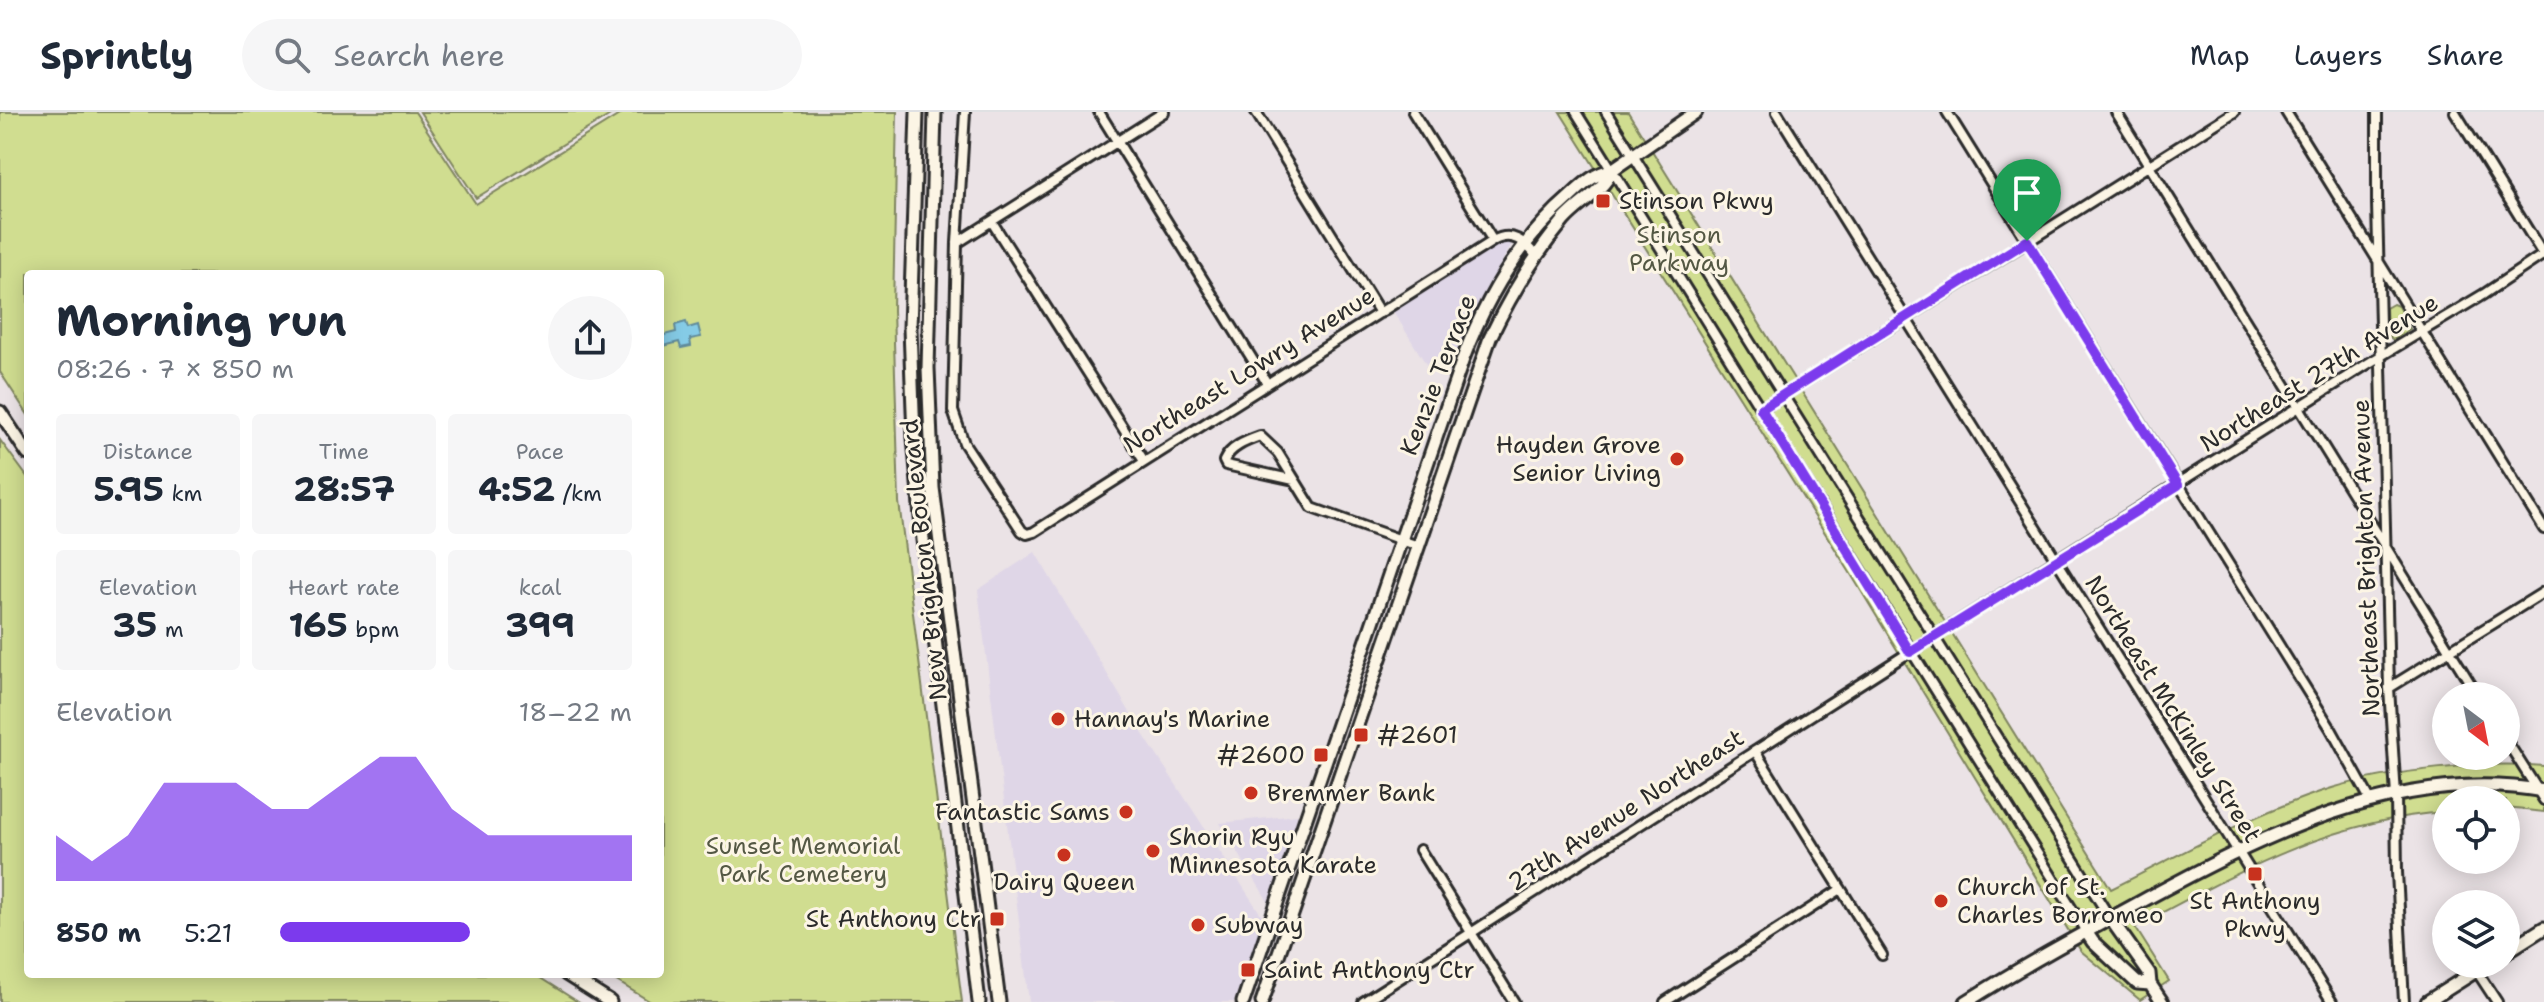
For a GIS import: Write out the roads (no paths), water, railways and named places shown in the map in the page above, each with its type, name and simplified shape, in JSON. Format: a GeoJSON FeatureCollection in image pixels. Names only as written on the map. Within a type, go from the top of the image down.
{"type":"FeatureCollection","features":[{"type":"Feature","properties":{"kind":"main road","name":"New Brighton Boulevard"},"geometry":{"type":"LineString","coordinates":[[917,112],[910,328],[914,438],[979,1002]]}},
{"type":"Feature","properties":{"kind":"main road","name":"New Brighton Boulevard"},"geometry":{"type":"LineString","coordinates":[[935,112],[928,368],[933,488],[999,1002]]}},
{"type":"Feature","properties":{"kind":"main road"},"geometry":{"type":"LineString","coordinates":[[1612,170],[1696,112]]}},
{"type":"Feature","properties":{"kind":"main road","name":"Kenzie Terrace"},"geometry":{"type":"LineString","coordinates":[[1243,1002],[1473,331],[1525,243],[1554,210],[1578,189],[1599,172],[1612,170]]}},
{"type":"Feature","properties":{"kind":"main road","name":"Kenzie Terrace"},"geometry":{"type":"LineString","coordinates":[[1262,1002],[1490,338],[1537,257],[1566,218],[1606,184],[1612,170]]}},
{"type":"Feature","properties":{"kind":"main road"},"geometry":{"type":"LineString","coordinates":[[0,412],[24,448]]}},
{"type":"Feature","properties":{"kind":"main road"},"geometry":{"type":"LineString","coordinates":[[1966,1002],[2085,930],[2238,851],[2310,820],[2371,801],[2441,788],[2489,787],[2542,793]]}},
{"type":"Feature","properties":{"kind":"main road"},"geometry":{"type":"LineString","coordinates":[[2110,918],[2149,973],[2150,984],[2162,1002]]}},
{"type":"Feature","properties":{"kind":"main road"},"geometry":{"type":"LineString","coordinates":[[2520,943],[2544,928]]}},
{"type":"Feature","properties":{"kind":"main road"},"geometry":{"type":"LineString","coordinates":[[2085,930],[2093,942],[2137,983],[2150,984]]}},
{"type":"Feature","properties":{"kind":"main road"},"geometry":{"type":"LineString","coordinates":[[572,978],[610,1002]]}},
{"type":"Feature","properties":{"kind":"main road"},"geometry":{"type":"LineString","coordinates":[[2427,1002],[2465,978]]}},
{"type":"Feature","properties":{"kind":"street","name":"New Brighton Boulevard"},"geometry":{"type":"LineString","coordinates":[[965,112],[957,243],[953,411],[956,428],[1013,519],[1027,534]]}},
{"type":"Feature","properties":{"kind":"street"},"geometry":{"type":"LineString","coordinates":[[1099,112],[1267,383]]}},
{"type":"Feature","properties":{"kind":"street"},"geometry":{"type":"LineString","coordinates":[[957,243],[1164,112]]}},
{"type":"Feature","properties":{"kind":"street"},"geometry":{"type":"LineString","coordinates":[[1256,112],[1380,313]]}},
{"type":"Feature","properties":{"kind":"street"},"geometry":{"type":"LineString","coordinates":[[1413,112],[1493,241]]}},
{"type":"Feature","properties":{"kind":"street"},"geometry":{"type":"LineString","coordinates":[[1576,112],[2085,930]]}},
{"type":"Feature","properties":{"kind":"street"},"geometry":{"type":"LineString","coordinates":[[1606,112],[2110,918]]}},
{"type":"Feature","properties":{"kind":"street","name":"Northeast McKinley Street"},"geometry":{"type":"LineString","coordinates":[[1777,112],[2332,1002]]}},
{"type":"Feature","properties":{"kind":"street"},"geometry":{"type":"LineString","coordinates":[[1947,112],[2331,729],[2371,801]]}},
{"type":"Feature","properties":{"kind":"street"},"geometry":{"type":"LineString","coordinates":[[2116,112],[2469,682]]}},
{"type":"Feature","properties":{"kind":"street"},"geometry":{"type":"LineString","coordinates":[[1761,409],[2234,112]]}},
{"type":"Feature","properties":{"kind":"street"},"geometry":{"type":"LineString","coordinates":[[2286,112],[2544,529]]}},
{"type":"Feature","properties":{"kind":"street","name":"Northeast Brighton Avenue"},"geometry":{"type":"LineString","coordinates":[[2377,112],[2389,688],[2404,1002]]}},
{"type":"Feature","properties":{"kind":"street"},"geometry":{"type":"LineString","coordinates":[[2455,112],[2544,255]]}},
{"type":"Feature","properties":{"kind":"street"},"geometry":{"type":"LineString","coordinates":[[992,222],[1144,461]]}},
{"type":"Feature","properties":{"kind":"street","name":"Northeast Lowry Avenue"},"geometry":{"type":"LineString","coordinates":[[1027,534],[1493,241],[1512,236],[1525,243]]}},
{"type":"Feature","properties":{"kind":"street"},"geometry":{"type":"LineString","coordinates":[[1525,243],[1537,257]]}},
{"type":"Feature","properties":{"kind":"street","name":"Northeast 27th Avenue"},"geometry":{"type":"LineString","coordinates":[[1910,652],[2544,255]]}},
{"type":"Feature","properties":{"kind":"street"},"geometry":{"type":"LineString","coordinates":[[1294,480],[1226,465],[1224,461],[1245,441],[1260,436],[1278,453],[1312,508],[1418,546]]}},
{"type":"Feature","properties":{"kind":"street"},"geometry":{"type":"LineString","coordinates":[[2389,688],[2544,592]]}},
{"type":"Feature","properties":{"kind":"street","name":"27th Avenue Northeast"},"geometry":{"type":"LineString","coordinates":[[1363,1002],[1910,652]]}},
{"type":"Feature","properties":{"kind":"street"},"geometry":{"type":"LineString","coordinates":[[1755,751],[1882,955]]}},
{"type":"Feature","properties":{"kind":"street"},"geometry":{"type":"LineString","coordinates":[[2520,761],[2542,793]]}},
{"type":"Feature","properties":{"kind":"street"},"geometry":{"type":"LineString","coordinates":[[1420,850],[1514,1002]]}},
{"type":"Feature","properties":{"kind":"street"},"geometry":{"type":"LineString","coordinates":[[1665,1002],[1841,889]]}},
{"type":"Feature","properties":{"kind":"street"},"geometry":{"type":"LineString","coordinates":[[2487,978],[2497,1002]]}},
{"type":"Feature","properties":{"kind":"water"},"geometry":{"type":"Polygon","coordinates":[[[686,322],[688,328],[698,325],[701,337],[690,339],[691,346],[681,348],[679,342],[664,346],[664,335],[676,332],[675,325],[686,322]]]}},
{"type":"Feature","properties":{"kind":"place","name":"Stinson Pkwy"},"geometry":{"type":"Point","coordinates":[1603,201]}},
{"type":"Feature","properties":{"kind":"place","name":"Hayden Grove Senior Living"},"geometry":{"type":"Point","coordinates":[1677,459]}},
{"type":"Feature","properties":{"kind":"place","name":"Hannay's Marine"},"geometry":{"type":"Point","coordinates":[1058,719]}},
{"type":"Feature","properties":{"kind":"place","name":"#2601"},"geometry":{"type":"Point","coordinates":[1361,735]}},
{"type":"Feature","properties":{"kind":"place","name":"#2600"},"geometry":{"type":"Point","coordinates":[1321,755]}},
{"type":"Feature","properties":{"kind":"place","name":"Bremmer Bank"},"geometry":{"type":"Point","coordinates":[1251,793]}},
{"type":"Feature","properties":{"kind":"place","name":"Fantastic Sams"},"geometry":{"type":"Point","coordinates":[1126,812]}},
{"type":"Feature","properties":{"kind":"place","name":"Shorin Ryu Minnesota Karate"},"geometry":{"type":"Point","coordinates":[1153,851]}},
{"type":"Feature","properties":{"kind":"place","name":"Dairy Queen"},"geometry":{"type":"Point","coordinates":[1064,855]}},
{"type":"Feature","properties":{"kind":"place","name":"St Anthony Pkwy"},"geometry":{"type":"Point","coordinates":[2255,874]}},
{"type":"Feature","properties":{"kind":"place","name":"Church of St. Charles Borromeo"},"geometry":{"type":"Point","coordinates":[1941,901]}},
{"type":"Feature","properties":{"kind":"place","name":"St Anthony Ctr"},"geometry":{"type":"Point","coordinates":[997,919]}},
{"type":"Feature","properties":{"kind":"place","name":"Subway"},"geometry":{"type":"Point","coordinates":[1198,925]}},
{"type":"Feature","properties":{"kind":"place","name":"Saint Anthony Ctr"},"geometry":{"type":"Point","coordinates":[1248,970]}},
{"type":"Feature","properties":{"kind":"park label","name":"Stinson Parkway"},"geometry":{"type":"Point","coordinates":[1679,249]}},
{"type":"Feature","properties":{"kind":"park label","name":"Sunset Memorial Park Cemetery"},"geometry":{"type":"Point","coordinates":[803,860]}}]}
